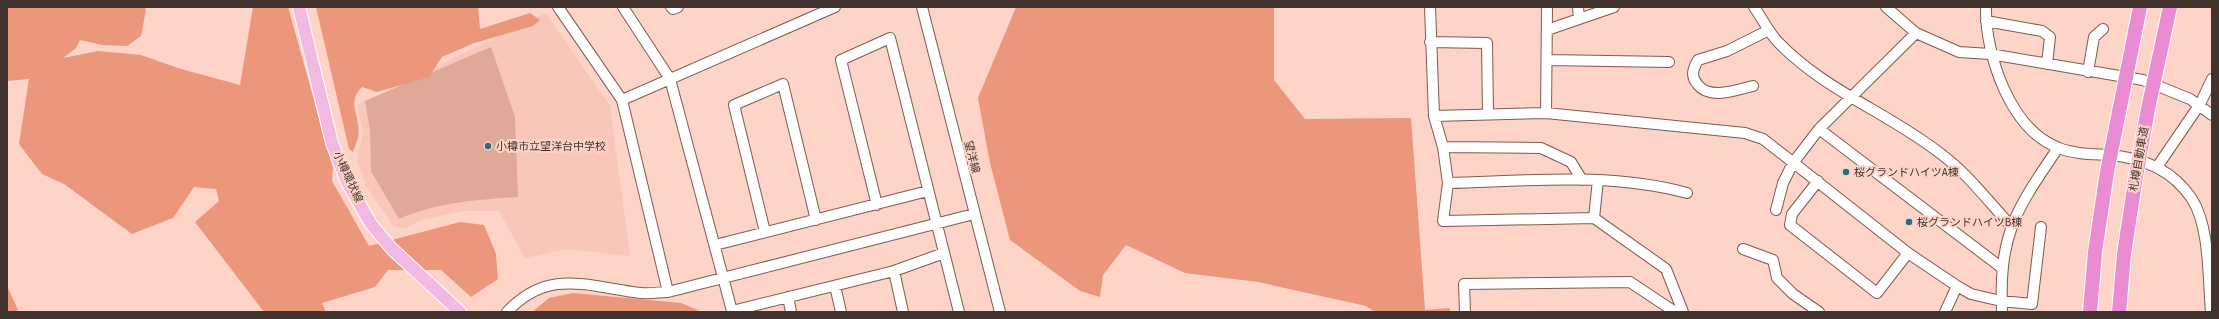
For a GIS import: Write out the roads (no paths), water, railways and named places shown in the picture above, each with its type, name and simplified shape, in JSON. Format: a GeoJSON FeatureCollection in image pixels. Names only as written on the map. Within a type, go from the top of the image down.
{"type":"FeatureCollection","features":[{"type":"Feature","properties":{"kind":"highway"},"geometry":{"type":"LineString","coordinates":[[2090,312],[2096,245],[2107,172],[2140,7]]}},
{"type":"Feature","properties":{"kind":"highway","name":"札樽自動車道"},"geometry":{"type":"LineString","coordinates":[[2119,312],[2124,254],[2136,176],[2170,7]]}},
{"type":"Feature","properties":{"kind":"main road","name":"小樽環状線"},"geometry":{"type":"LineString","coordinates":[[299,7],[332,143],[347,182],[371,224],[392,249],[460,312]]}},
{"type":"Feature","properties":{"kind":"street"},"geometry":{"type":"LineString","coordinates":[[558,7],[622,100],[668,292]]}},
{"type":"Feature","properties":{"kind":"street"},"geometry":{"type":"LineString","coordinates":[[623,7],[670,79],[732,311],[894,271],[944,253]]}},
{"type":"Feature","properties":{"kind":"street"},"geometry":{"type":"LineString","coordinates":[[671,7],[673,9],[678,7]]}},
{"type":"Feature","properties":{"kind":"street"},"geometry":{"type":"LineString","coordinates":[[622,100],[835,7]]}},
{"type":"Feature","properties":{"kind":"street","name":"望洋線"},"geometry":{"type":"LineString","coordinates":[[922,7],[1000,312]]}},
{"type":"Feature","properties":{"kind":"street"},"geometry":{"type":"LineString","coordinates":[[1430,7],[1430,42],[1434,116],[1443,147],[1448,183],[1443,221],[1594,218],[1666,269],[1683,312]]}},
{"type":"Feature","properties":{"kind":"street"},"geometry":{"type":"LineString","coordinates":[[1546,113],[1547,7]]}},
{"type":"Feature","properties":{"kind":"street"},"geometry":{"type":"LineString","coordinates":[[1578,7],[1580,19]]}},
{"type":"Feature","properties":{"kind":"street"},"geometry":{"type":"LineString","coordinates":[[1547,30],[1614,7]]}},
{"type":"Feature","properties":{"kind":"street"},"geometry":{"type":"LineString","coordinates":[[1754,7],[1777,41],[1806,69],[1851,97],[1894,121],[1941,153],[1961,171],[2011,226]]}},
{"type":"Feature","properties":{"kind":"street"},"geometry":{"type":"LineString","coordinates":[[1886,7],[1916,33],[1959,52],[1990,54],[2088,72],[2120,75],[2143,80],[2200,104],[2212,114]]}},
{"type":"Feature","properties":{"kind":"street"},"geometry":{"type":"LineString","coordinates":[[1986,7],[1990,54],[2000,82],[2016,111],[2039,136],[2058,148],[2081,154],[2142,160],[2158,167],[2176,180],[2192,200],[2203,228],[2211,312]]}},
{"type":"Feature","properties":{"kind":"street"},"geometry":{"type":"LineString","coordinates":[[1986,21],[2042,31],[2050,37],[2048,64]]}},
{"type":"Feature","properties":{"kind":"street"},"geometry":{"type":"LineString","coordinates":[[2088,72],[2094,37],[2103,29]]}},
{"type":"Feature","properties":{"kind":"street"},"geometry":{"type":"LineString","coordinates":[[1753,86],[1713,93],[1703,91],[1694,80],[1692,70],[1698,60],[1727,51],[1769,30]]}},
{"type":"Feature","properties":{"kind":"street"},"geometry":{"type":"LineString","coordinates":[[1776,210],[1783,182],[1793,163],[1819,129],[1916,33]]}},
{"type":"Feature","properties":{"kind":"street"},"geometry":{"type":"LineString","coordinates":[[877,204],[841,60],[890,38],[959,312]]}},
{"type":"Feature","properties":{"kind":"street"},"geometry":{"type":"LineString","coordinates":[[1430,42],[1487,42],[1488,114]]}},
{"type":"Feature","properties":{"kind":"street"},"geometry":{"type":"LineString","coordinates":[[1547,60],[1669,62]]}},
{"type":"Feature","properties":{"kind":"street"},"geometry":{"type":"LineString","coordinates":[[2158,167],[2200,104],[2212,79]]}},
{"type":"Feature","properties":{"kind":"street"},"geometry":{"type":"LineString","coordinates":[[766,232],[734,105],[783,84],[816,220]]}},
{"type":"Feature","properties":{"kind":"street"},"geometry":{"type":"LineString","coordinates":[[1434,116],[1546,113],[1745,133],[1763,140],[1908,253],[1956,286],[1971,294],[2001,301],[2032,304],[2041,227]]}},
{"type":"Feature","properties":{"kind":"street"},"geometry":{"type":"LineString","coordinates":[[1819,129],[2002,268]]}},
{"type":"Feature","properties":{"kind":"street"},"geometry":{"type":"LineString","coordinates":[[1443,147],[1541,148],[1571,162],[1582,180]]}},
{"type":"Feature","properties":{"kind":"street"},"geometry":{"type":"LineString","coordinates":[[2002,312],[2002,268],[2011,226],[2026,195],[2058,148]]}},
{"type":"Feature","properties":{"kind":"street"},"geometry":{"type":"LineString","coordinates":[[1448,183],[1598,180],[1663,186],[1687,193]]}},
{"type":"Feature","properties":{"kind":"street"},"geometry":{"type":"LineString","coordinates":[[1594,218],[1598,180]]}},
{"type":"Feature","properties":{"kind":"street"},"geometry":{"type":"LineString","coordinates":[[1818,182],[1792,214],[1790,225],[1877,293],[1908,253]]}},
{"type":"Feature","properties":{"kind":"street"},"geometry":{"type":"LineString","coordinates":[[715,245],[928,191]]}},
{"type":"Feature","properties":{"kind":"street"},"geometry":{"type":"LineString","coordinates":[[507,312],[524,296],[540,287],[571,283],[643,293],[668,292],[974,214]]}},
{"type":"Feature","properties":{"kind":"street"},"geometry":{"type":"LineString","coordinates":[[1743,249],[1773,260],[1777,278],[1793,294],[1819,312]]}},
{"type":"Feature","properties":{"kind":"street"},"geometry":{"type":"LineString","coordinates":[[894,271],[903,312]]}},
{"type":"Feature","properties":{"kind":"street"},"geometry":{"type":"LineString","coordinates":[[1465,312],[1464,284],[1630,282],[1675,312]]}},
{"type":"Feature","properties":{"kind":"street"},"geometry":{"type":"LineString","coordinates":[[835,286],[841,312]]}},
{"type":"Feature","properties":{"kind":"street"},"geometry":{"type":"LineString","coordinates":[[1945,312],[1956,286]]}},
{"type":"Feature","properties":{"kind":"street"},"geometry":{"type":"LineString","coordinates":[[788,297],[791,312]]}},
{"type":"Feature","properties":{"kind":"place","name":"小樽市立望洋台中学校"},"geometry":{"type":"Point","coordinates":[488,146]}},
{"type":"Feature","properties":{"kind":"place","name":"桜グランドハイツA棟"},"geometry":{"type":"Point","coordinates":[1846,172]}},
{"type":"Feature","properties":{"kind":"place","name":"桜グランドハイツB棟"},"geometry":{"type":"Point","coordinates":[1909,222]}}]}
